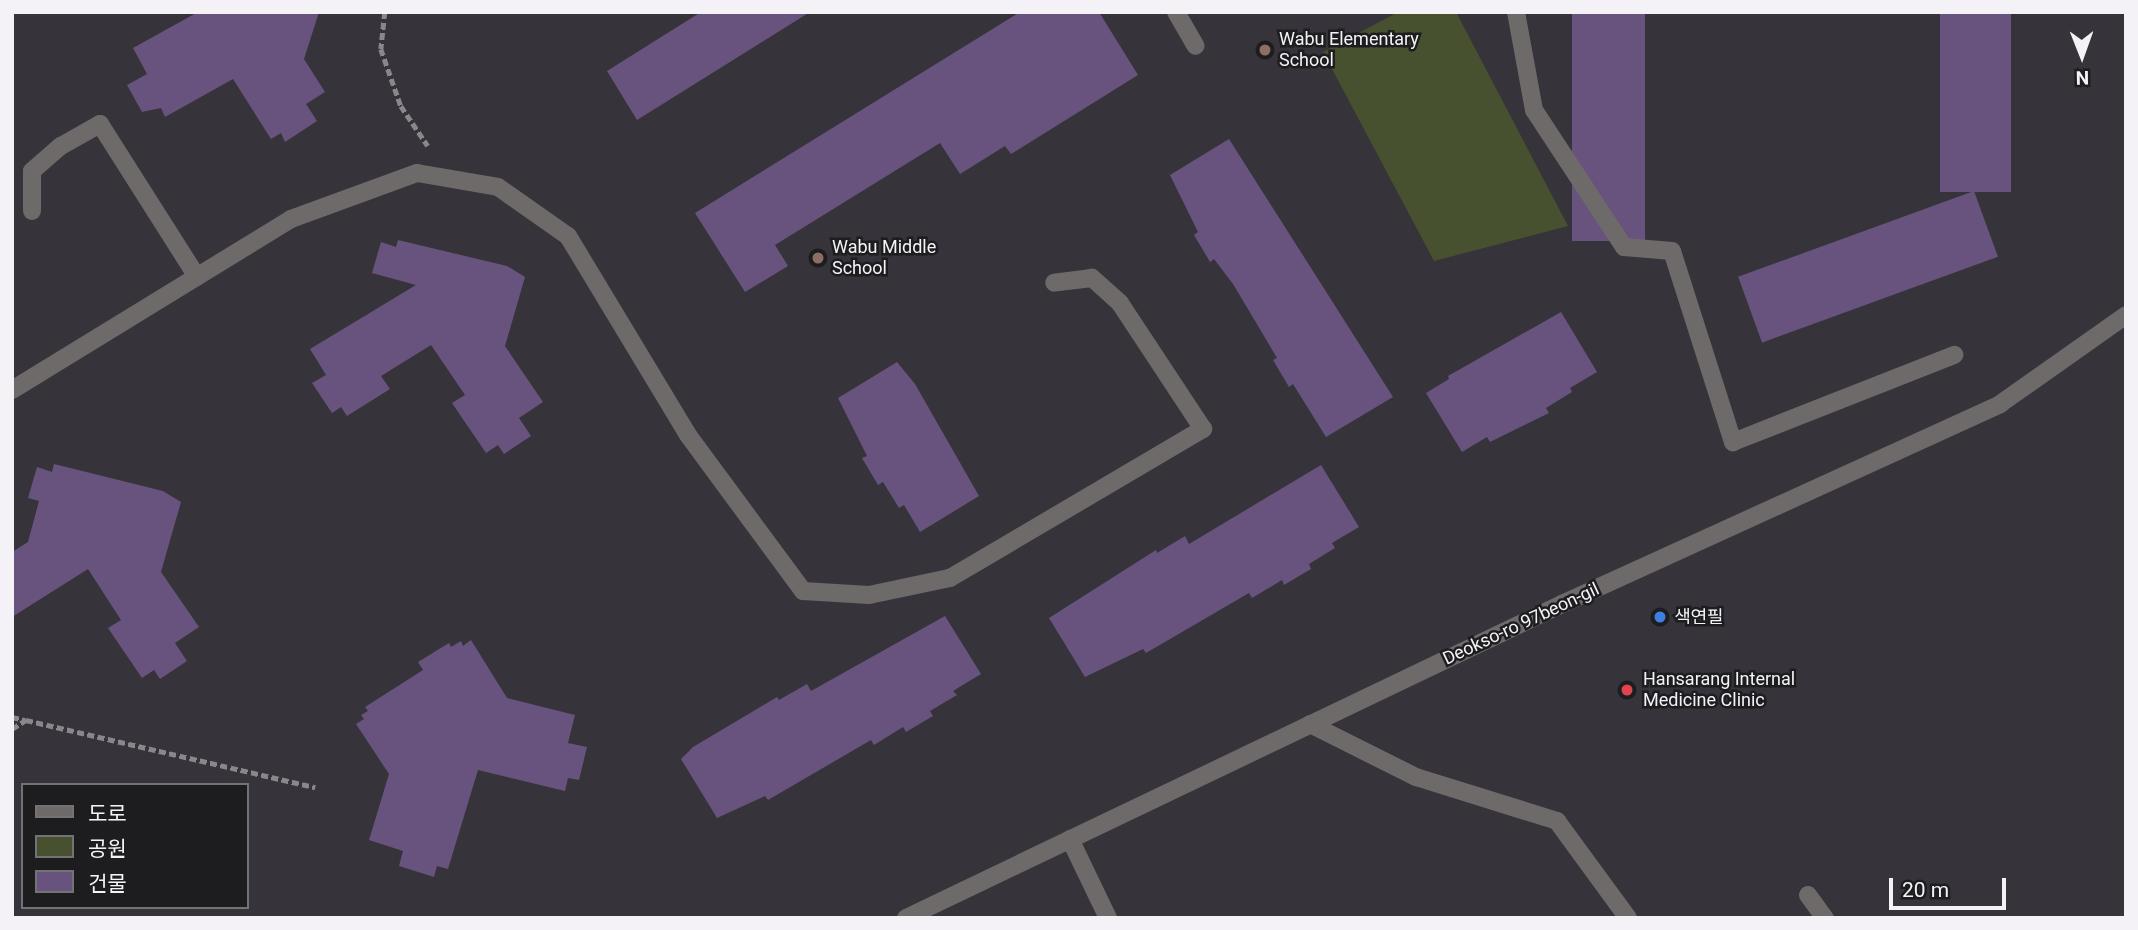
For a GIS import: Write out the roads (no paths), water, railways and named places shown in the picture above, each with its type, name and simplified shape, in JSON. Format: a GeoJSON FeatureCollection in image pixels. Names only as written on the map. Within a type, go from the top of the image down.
{"type":"FeatureCollection","features":[{"type":"Feature","properties":{"kind":"street"},"geometry":{"type":"LineString","coordinates":[[1175,12],[1196,46]]}},
{"type":"Feature","properties":{"kind":"street"},"geometry":{"type":"LineString","coordinates":[[1516,12],[1534,110],[1624,247],[1672,251],[1733,442],[1954,355]]}},
{"type":"Feature","properties":{"kind":"street"},"geometry":{"type":"LineString","coordinates":[[32,211],[32,171],[61,146],[100,124],[197,277]]}},
{"type":"Feature","properties":{"kind":"street"},"geometry":{"type":"LineString","coordinates":[[12,390],[291,219],[417,173],[498,187],[568,236],[688,435],[803,591],[869,595],[950,578],[1203,429],[1120,303],[1092,278],[1055,283]]}},
{"type":"Feature","properties":{"kind":"street","name":"Deokso-ro 97beon-gil"},"geometry":{"type":"LineString","coordinates":[[906,918],[1310,724],[2000,404],[2126,315]]}},
{"type":"Feature","properties":{"kind":"street"},"geometry":{"type":"LineString","coordinates":[[1310,724],[1416,777],[1557,821],[1628,918]]}},
{"type":"Feature","properties":{"kind":"street"},"geometry":{"type":"LineString","coordinates":[[1070,839],[1108,918]]}},
{"type":"Feature","properties":{"kind":"street"},"geometry":{"type":"LineString","coordinates":[[1808,895],[1825,918]]}},
{"type":"Feature","properties":{"kind":"place","name":"Wabu Elementary School"},"geometry":{"type":"Point","coordinates":[1265,50]}},
{"type":"Feature","properties":{"kind":"place","name":"Wabu Middle School"},"geometry":{"type":"Point","coordinates":[818,258]}},
{"type":"Feature","properties":{"kind":"place","name":"색연필"},"geometry":{"type":"Point","coordinates":[1660,617]}},
{"type":"Feature","properties":{"kind":"place","name":"Hansarang Internal Medicine Clinic"},"geometry":{"type":"Point","coordinates":[1627,690]}}]}
